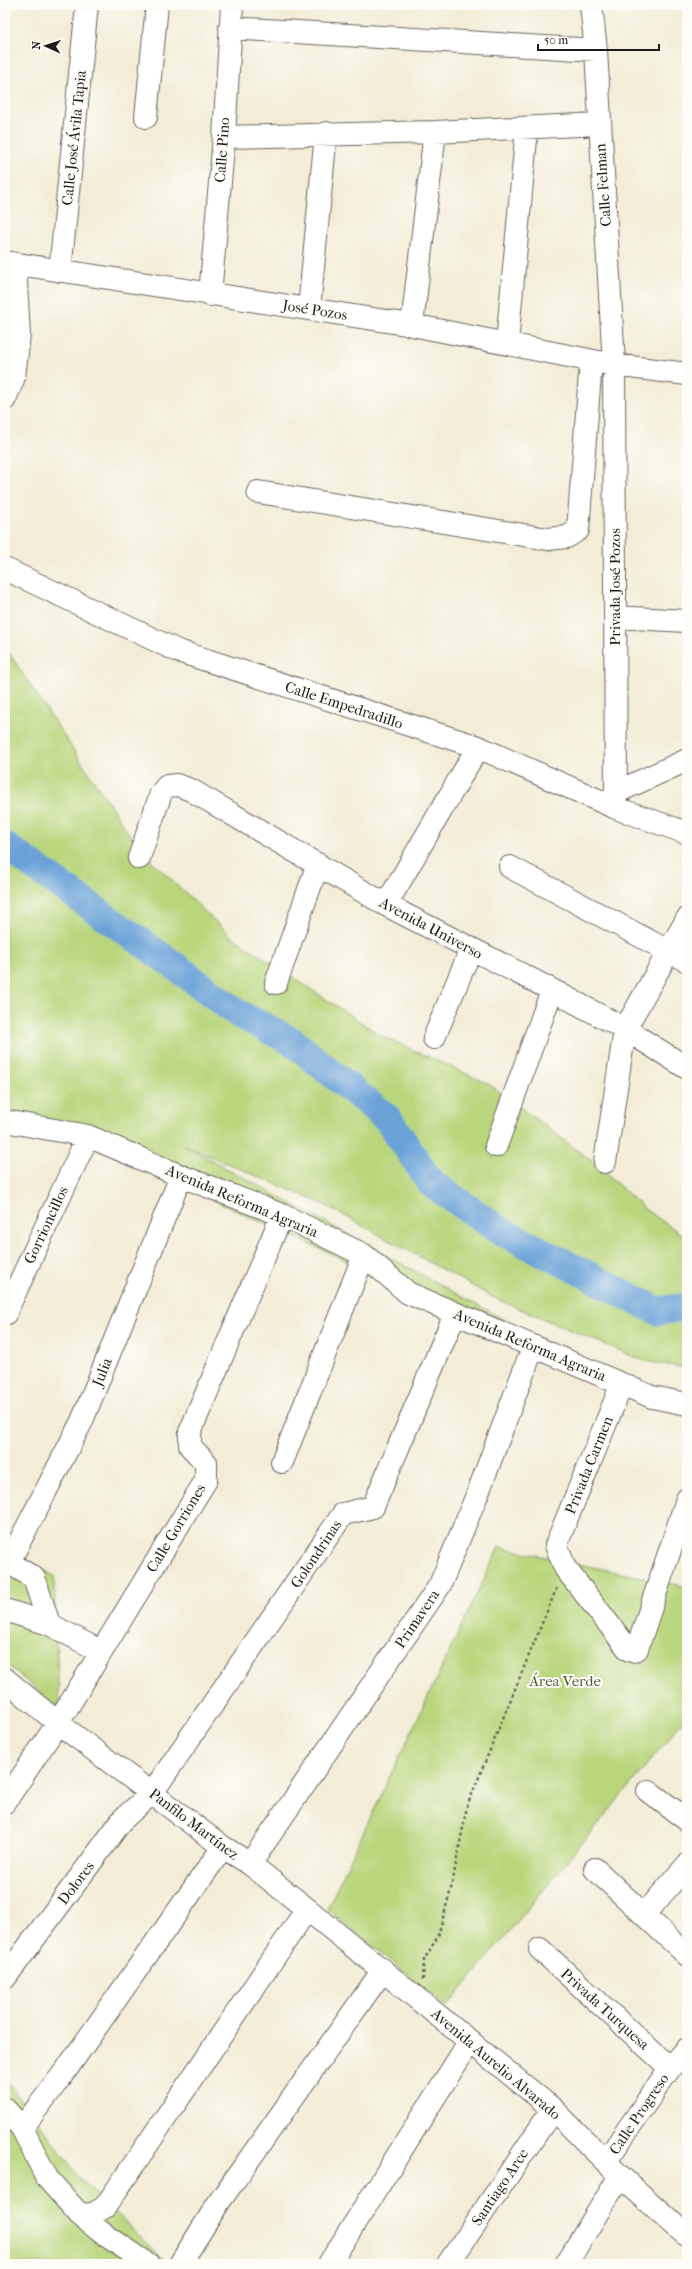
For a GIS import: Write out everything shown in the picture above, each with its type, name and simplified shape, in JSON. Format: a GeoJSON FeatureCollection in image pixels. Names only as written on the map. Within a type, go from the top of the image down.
{"type":"FeatureCollection","features":[{"type":"Feature","properties":{"kind":"street","name":"Calle José Ávila Tapia"},"geometry":{"type":"LineString","coordinates":[[60,271],[87,5]]}},
{"type":"Feature","properties":{"kind":"street"},"geometry":{"type":"LineString","coordinates":[[146,117],[157,5]]}},
{"type":"Feature","properties":{"kind":"street","name":"Calle Pino"},"geometry":{"type":"LineString","coordinates":[[210,295],[224,137],[232,5]]}},
{"type":"Feature","properties":{"kind":"street","name":"Calle Felman"},"geometry":{"type":"LineString","coordinates":[[593,6],[614,365]]}},
{"type":"Feature","properties":{"kind":"street"},"geometry":{"type":"LineString","coordinates":[[230,28],[596,50]]}},
{"type":"Feature","properties":{"kind":"street"},"geometry":{"type":"LineString","coordinates":[[224,137],[326,133],[435,132],[599,124]]}},
{"type":"Feature","properties":{"kind":"street"},"geometry":{"type":"LineString","coordinates":[[507,343],[527,128]]}},
{"type":"Feature","properties":{"kind":"street"},"geometry":{"type":"LineString","coordinates":[[412,325],[435,132]]}},
{"type":"Feature","properties":{"kind":"street"},"geometry":{"type":"LineString","coordinates":[[310,310],[326,133]]}},
{"type":"Feature","properties":{"kind":"street","name":"José Pozos"},"geometry":{"type":"LineString","coordinates":[[10,263],[412,325],[591,361],[687,374]]}},
{"type":"Feature","properties":{"kind":"street"},"geometry":{"type":"LineString","coordinates":[[5,399],[14,377],[10,263]]}},
{"type":"Feature","properties":{"kind":"street"},"geometry":{"type":"LineString","coordinates":[[258,492],[548,539],[567,537],[578,530],[591,361]]}},
{"type":"Feature","properties":{"kind":"street","name":"Privada José Pozos"},"geometry":{"type":"LineString","coordinates":[[614,365],[616,800]]}},
{"type":"Feature","properties":{"kind":"street","name":"Calle Empedradillo"},"geometry":{"type":"LineString","coordinates":[[5,569],[178,651],[478,747],[616,800],[687,834]]}},
{"type":"Feature","properties":{"kind":"street"},"geometry":{"type":"LineString","coordinates":[[615,617],[686,614]]}},
{"type":"Feature","properties":{"kind":"street"},"geometry":{"type":"LineString","coordinates":[[386,905],[478,747]]}},
{"type":"Feature","properties":{"kind":"street"},"geometry":{"type":"LineString","coordinates":[[616,800],[687,760]]}},
{"type":"Feature","properties":{"kind":"street","name":"Avenida Universo"},"geometry":{"type":"LineString","coordinates":[[139,858],[161,793],[167,786],[176,786],[191,790],[386,905],[625,1029],[687,1068]]}},
{"type":"Feature","properties":{"kind":"street"},"geometry":{"type":"LineString","coordinates":[[276,982],[318,864]]}},
{"type":"Feature","properties":{"kind":"street"},"geometry":{"type":"LineString","coordinates":[[510,867],[678,957]]}},
{"type":"Feature","properties":{"kind":"street"},"geometry":{"type":"LineString","coordinates":[[605,1162],[625,1029],[678,957],[687,919]]}},
{"type":"Feature","properties":{"kind":"street"},"geometry":{"type":"LineString","coordinates":[[434,1038],[471,949]]}},
{"type":"Feature","properties":{"kind":"street"},"geometry":{"type":"LineString","coordinates":[[496,1146],[552,990]]}},
{"type":"Feature","properties":{"kind":"street","name":"Avenida Reforma Agraria"},"geometry":{"type":"LineString","coordinates":[[5,1121],[88,1136],[181,1176],[282,1215],[364,1255],[408,1293],[652,1397],[687,1404]]}},
{"type":"Feature","properties":{"kind":"street","name":"Gorrioncillos"},"geometry":{"type":"LineString","coordinates":[[5,1314],[88,1136]]}},
{"type":"Feature","properties":{"kind":"street","name":"Julia"},"geometry":{"type":"LineString","coordinates":[[6,1562],[82,1421],[181,1176]]}},
{"type":"Feature","properties":{"kind":"street","name":"Calle Gorriones"},"geometry":{"type":"LineString","coordinates":[[5,1802],[58,1723],[100,1651],[206,1480],[206,1463],[190,1446],[190,1432],[282,1215]]}},
{"type":"Feature","properties":{"kind":"street"},"geometry":{"type":"LineString","coordinates":[[282,1462],[364,1255]]}},
{"type":"Feature","properties":{"kind":"street","name":"Golondrinas"},"geometry":{"type":"LineString","coordinates":[[152,1793],[343,1514],[373,1507],[455,1314]]}},
{"type":"Feature","properties":{"kind":"street","name":"Primavera"},"geometry":{"type":"LineString","coordinates":[[250,1864],[440,1585],[479,1490],[533,1346]]}},
{"type":"Feature","properties":{"kind":"street","name":"Privada Carmen"},"geometry":{"type":"LineString","coordinates":[[565,1568],[556,1545],[622,1384]]}},
{"type":"Feature","properties":{"kind":"street"},"geometry":{"type":"LineString","coordinates":[[565,1568],[630,1650],[633,1651],[637,1649],[687,1499]]}},
{"type":"Feature","properties":{"kind":"street"},"geometry":{"type":"LineString","coordinates":[[6,1562],[34,1578],[49,1624]]}},
{"type":"Feature","properties":{"kind":"street"},"geometry":{"type":"LineString","coordinates":[[5,1610],[49,1624],[100,1651]]}},
{"type":"Feature","properties":{"kind":"street","name":"Panfilo Martínez"},"geometry":{"type":"LineString","coordinates":[[5,1679],[58,1723],[223,1847],[250,1864],[384,1970]]}},
{"type":"Feature","properties":{"kind":"street"},"geometry":{"type":"LineString","coordinates":[[648,1791],[687,1820]]}},
{"type":"Feature","properties":{"kind":"street","name":"Dolores"},"geometry":{"type":"LineString","coordinates":[[5,1978],[123,1820],[152,1793]]}},
{"type":"Feature","properties":{"kind":"street"},"geometry":{"type":"LineString","coordinates":[[22,2128],[66,2070],[223,1847]]}},
{"type":"Feature","properties":{"kind":"street"},"geometry":{"type":"LineString","coordinates":[[644,1915],[687,1865]]}},
{"type":"Feature","properties":{"kind":"street"},"geometry":{"type":"LineString","coordinates":[[595,1869],[687,1955]]}},
{"type":"Feature","properties":{"kind":"street"},"geometry":{"type":"LineString","coordinates":[[80,2215],[93,2214],[105,2207],[307,1909]]}},
{"type":"Feature","properties":{"kind":"street","name":"Privada Turquesa"},"geometry":{"type":"LineString","coordinates":[[540,1949],[670,2068]]}},
{"type":"Feature","properties":{"kind":"street"},"geometry":{"type":"LineString","coordinates":[[180,2264],[219,2202],[384,1970]]}},
{"type":"Feature","properties":{"kind":"street","name":"Avenida Aurelio Alvarado"},"geometry":{"type":"LineString","coordinates":[[384,1970],[553,2109],[613,2168],[687,2236]]}},
{"type":"Feature","properties":{"kind":"street"},"geometry":{"type":"LineString","coordinates":[[329,2264],[470,2041]]}},
{"type":"Feature","properties":{"kind":"street","name":"Calle Progreso"},"geometry":{"type":"LineString","coordinates":[[566,2264],[613,2168],[670,2068],[687,2049]]}},
{"type":"Feature","properties":{"kind":"street"},"geometry":{"type":"LineString","coordinates":[[5,2109],[22,2128],[47,2178],[80,2215],[148,2264]]}},
{"type":"Feature","properties":{"kind":"street","name":"Santiago Arce"},"geometry":{"type":"LineString","coordinates":[[448,2264],[553,2109]]}},
{"type":"Feature","properties":{"kind":"path"},"geometry":{"type":"LineString","coordinates":[[422,2002],[424,1960],[438,1936],[452,1885],[467,1806],[565,1568]]}},
{"type":"Feature","properties":{"kind":"green space"},"geometry":{"type":"Polygon","coordinates":[[[5,647],[140,850],[232,937],[380,1035],[489,1084],[593,1162],[646,1210],[687,1238],[687,1368],[644,1361],[494,1298],[325,1205],[184,1145],[622,1384],[5,1107],[5,647]]]}},
{"type":"Feature","properties":{"kind":"green space"},"geometry":{"type":"Polygon","coordinates":[[[5,1547],[54,1576],[59,1708],[5,1663],[5,1547]]]}},
{"type":"Feature","properties":{"kind":"green space","name":"Área Verde"},"geometry":{"type":"Polygon","coordinates":[[[499,1547],[687,1587],[687,1716],[447,2007],[327,1909],[499,1547]]]}},
{"type":"Feature","properties":{"kind":"green space"},"geometry":{"type":"Polygon","coordinates":[[[5,2079],[84,2183],[168,2264],[5,2264],[5,2079]]]}},
{"type":"Feature","properties":{"kind":"waterway"},"geometry":{"type":"LineString","coordinates":[[5,846],[175,966],[237,1013],[293,1042],[388,1119],[431,1183],[499,1230],[658,1311],[687,1307]]}}]}
